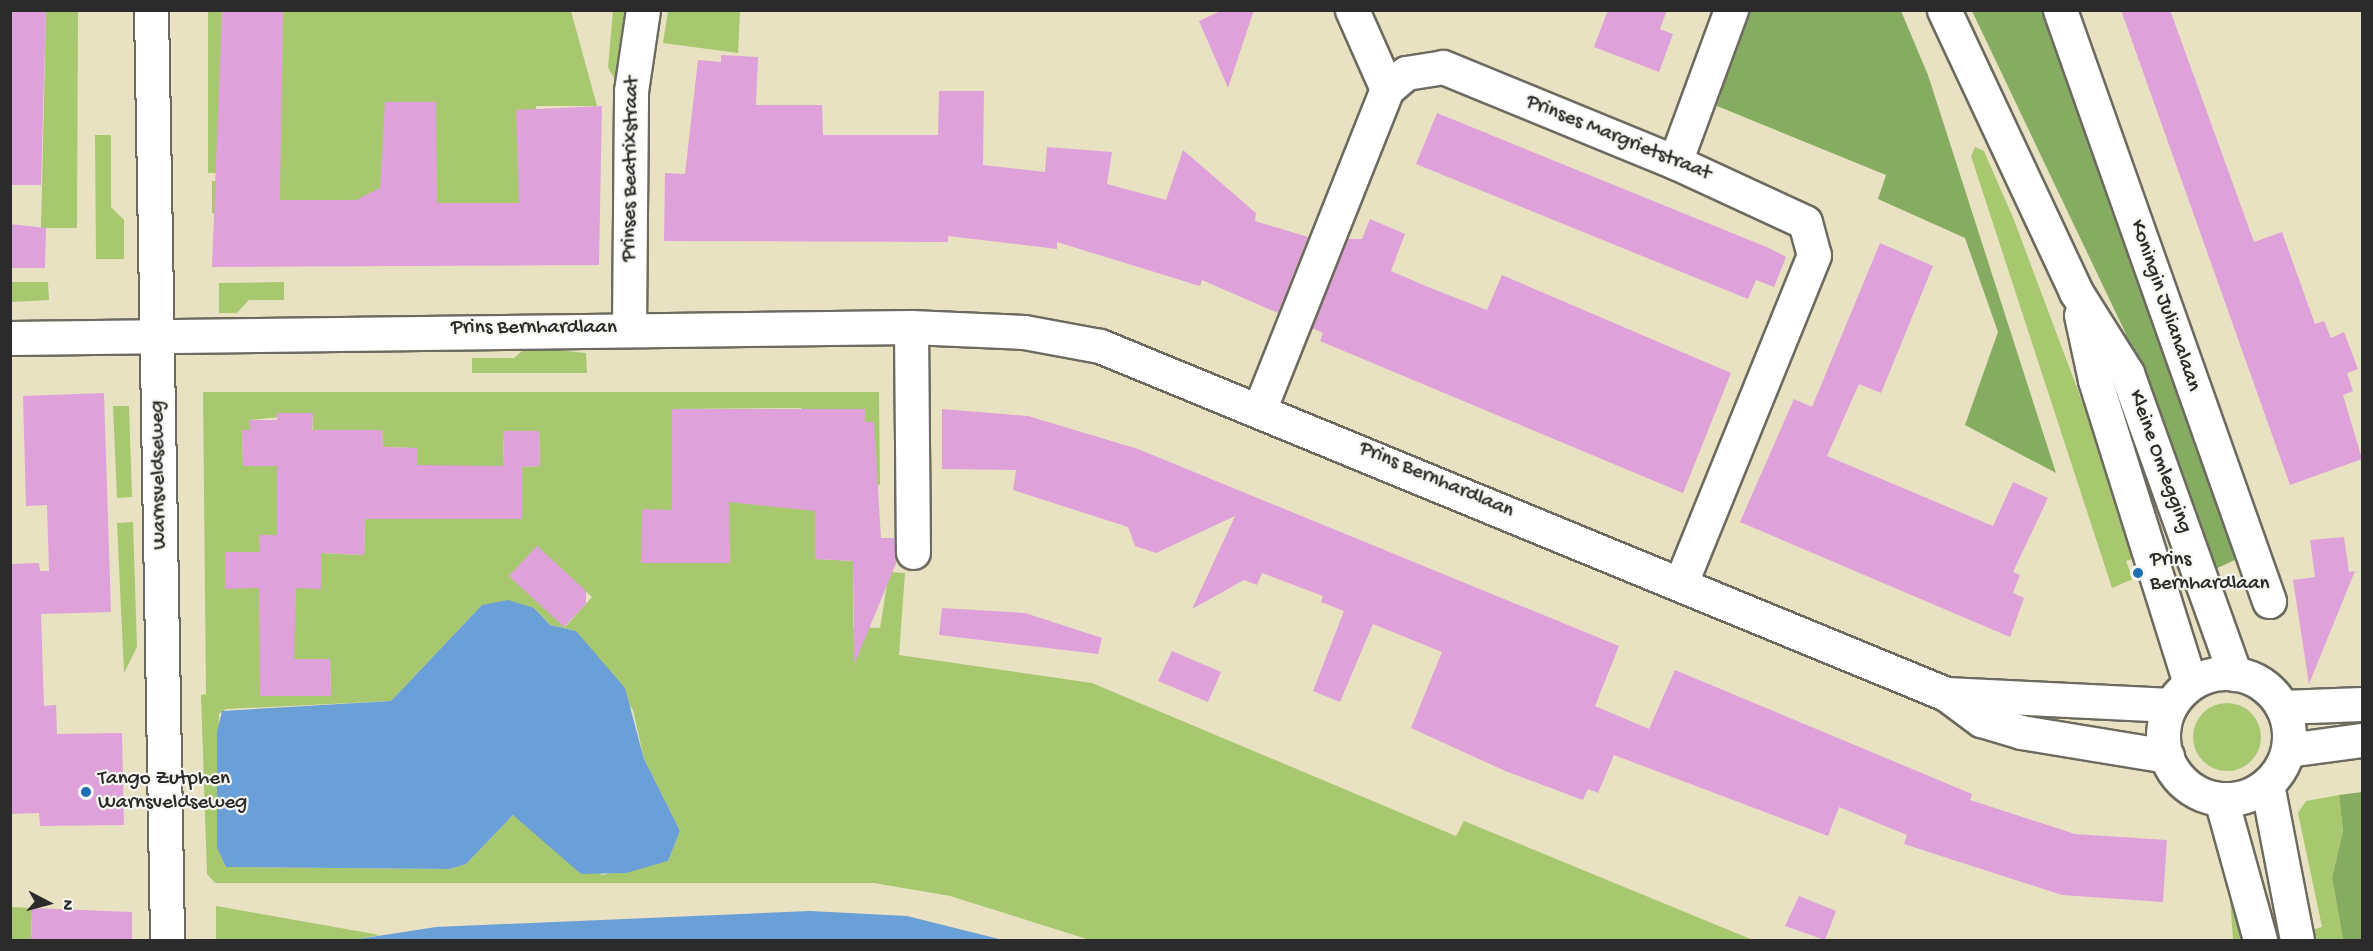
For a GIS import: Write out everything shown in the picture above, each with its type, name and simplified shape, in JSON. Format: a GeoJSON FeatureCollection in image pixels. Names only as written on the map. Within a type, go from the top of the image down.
{"type":"FeatureCollection","features":[{"type":"Feature","properties":{"kind":"street","name":"Warnsveldseweg"},"geometry":{"type":"LineString","coordinates":[[151,10],[167,940]]}},
{"type":"Feature","properties":{"kind":"street","name":"Prinses Beatrixstraat"},"geometry":{"type":"LineString","coordinates":[[629,328],[631,91],[643,10]]}},
{"type":"Feature","properties":{"kind":"street"},"geometry":{"type":"LineString","coordinates":[[1260,408],[1387,89],[1352,10]]}},
{"type":"Feature","properties":{"kind":"street"},"geometry":{"type":"LineString","coordinates":[[1675,162],[1731,10]]}},
{"type":"Feature","properties":{"kind":"street","name":"Kleine Omlegging"},"geometry":{"type":"LineString","coordinates":[[1944,10],[2076,292],[2127,373],[2235,674]]}},
{"type":"Feature","properties":{"kind":"street","name":"Koningin Julianalaan"},"geometry":{"type":"LineString","coordinates":[[2060,10],[2269,600]]}},
{"type":"Feature","properties":{"kind":"street","name":"Prinses Margrietstraat"},"geometry":{"type":"LineString","coordinates":[[1387,89],[1406,73],[1443,68],[1675,162],[1805,222],[1814,255],[1682,583]]}},
{"type":"Feature","properties":{"kind":"street","name":"Kleine Omlegging"},"geometry":{"type":"LineString","coordinates":[[2076,292],[2095,380],[2181,695]]}},
{"type":"Feature","properties":{"kind":"street","name":"Prins Bernhardlaan"},"geometry":{"type":"LineString","coordinates":[[10,338],[156,333],[912,327],[1024,332],[1100,346],[1260,408],[1946,694],[1981,720],[2021,732],[2167,756]]}},
{"type":"Feature","properties":{"kind":"street"},"geometry":{"type":"LineString","coordinates":[[912,327],[913,552]]}},
{"type":"Feature","properties":{"kind":"street"},"geometry":{"type":"LineString","coordinates":[[2235,674],[2268,689],[2282,707],[2288,750],[2267,784],[2250,795],[2221,799],[2188,787],[2167,756],[2164,738],[2181,695],[2213,675],[2235,674]]}},
{"type":"Feature","properties":{"kind":"street","name":"Prins Bernhardlaan"},"geometry":{"type":"LineString","coordinates":[[1946,694],[2181,695]]}},
{"type":"Feature","properties":{"kind":"street"},"geometry":{"type":"LineString","coordinates":[[2282,707],[2362,704]]}},
{"type":"Feature","properties":{"kind":"street"},"geometry":{"type":"LineString","coordinates":[[2288,750],[2362,740]]}},
{"type":"Feature","properties":{"kind":"street"},"geometry":{"type":"LineString","coordinates":[[2267,784],[2297,940]]}},
{"type":"Feature","properties":{"kind":"street"},"geometry":{"type":"LineString","coordinates":[[2221,799],[2260,940]]}},
{"type":"Feature","properties":{"kind":"green space"},"geometry":{"type":"Polygon","coordinates":[[[46,11],[78,11],[77,228],[41,228],[46,11]]]}},
{"type":"Feature","properties":{"kind":"green space"},"geometry":{"type":"Polygon","coordinates":[[[208,11],[571,11],[597,106],[536,106],[534,234],[519,203],[437,203],[437,185],[397,185],[378,231],[270,212],[212,213],[212,181],[220,181],[219,173],[208,173],[208,11]]]}},
{"type":"Feature","properties":{"kind":"green space"},"geometry":{"type":"Polygon","coordinates":[[[613,11],[626,11],[617,84],[608,67],[613,11]]]}},
{"type":"Feature","properties":{"kind":"green space"},"geometry":{"type":"Polygon","coordinates":[[[668,11],[740,11],[738,53],[663,43],[668,11]]]}},
{"type":"Feature","properties":{"kind":"green space"},"geometry":{"type":"Polygon","coordinates":[[[1748,11],[1901,11],[1928,75],[2056,473],[1965,425],[1998,332],[1965,238],[1878,199],[1886,175],[1717,106],[1748,11]]]}},
{"type":"Feature","properties":{"kind":"green space"},"geometry":{"type":"Polygon","coordinates":[[[1972,11],[2042,11],[2239,558],[2209,572],[2125,332],[1972,11]]]}},
{"type":"Feature","properties":{"kind":"green space"},"geometry":{"type":"Polygon","coordinates":[[[95,135],[111,135],[111,207],[124,220],[124,259],[96,259],[95,135]]]}},
{"type":"Feature","properties":{"kind":"green space"},"geometry":{"type":"Polygon","coordinates":[[[1975,147],[1984,151],[2014,220],[2140,556],[2126,561],[2133,579],[2112,588],[1971,156],[1975,147]]]}},
{"type":"Feature","properties":{"kind":"green space"},"geometry":{"type":"Polygon","coordinates":[[[11,282],[48,282],[49,300],[11,302],[11,282]]]}},
{"type":"Feature","properties":{"kind":"green space"},"geometry":{"type":"Polygon","coordinates":[[[284,282],[284,300],[249,300],[237,313],[219,313],[219,283],[284,282]]]}},
{"type":"Feature","properties":{"kind":"green space"},"geometry":{"type":"Polygon","coordinates":[[[527,347],[586,353],[587,373],[472,373],[472,358],[514,358],[527,347]]]}},
{"type":"Feature","properties":{"kind":"green space"},"geometry":{"type":"Polygon","coordinates":[[[203,392],[879,392],[880,484],[815,535],[816,559],[853,561],[853,627],[880,628],[889,572],[905,573],[899,655],[1092,683],[1456,836],[1464,821],[1753,940],[1090,940],[950,896],[874,883],[215,883],[207,874],[201,695],[206,694],[203,392]],[[801,408],[672,409],[672,484],[801,481],[801,408]],[[313,414],[250,420],[250,430],[242,431],[243,466],[277,466],[295,535],[260,535],[260,552],[225,553],[225,588],[321,588],[321,553],[364,555],[365,519],[417,519],[522,467],[540,466],[539,431],[504,431],[503,466],[487,466],[486,472],[417,465],[416,448],[383,447],[382,430],[338,430],[320,448],[312,449],[313,414]],[[642,510],[642,563],[678,563],[679,510],[642,510]],[[697,545],[730,563],[730,545],[697,545]],[[537,547],[509,576],[565,627],[592,597],[537,547]],[[482,605],[391,701],[226,709],[219,714],[217,848],[226,867],[450,869],[466,864],[513,815],[602,875],[668,861],[680,831],[644,759],[633,710],[576,631],[550,625],[534,608],[482,605]],[[261,659],[261,696],[331,696],[330,660],[261,659]]]}},
{"type":"Feature","properties":{"kind":"green space"},"geometry":{"type":"Polygon","coordinates":[[[113,406],[129,406],[132,497],[117,498],[113,406]]]}},
{"type":"Feature","properties":{"kind":"green space"},"geometry":{"type":"Polygon","coordinates":[[[133,522],[137,647],[124,673],[117,523],[133,522]]]}},
{"type":"Feature","properties":{"kind":"green space"},"geometry":{"type":"Polygon","coordinates":[[[2227,703],[2240,706],[2251,713],[2258,724],[2261,737],[2258,750],[2251,761],[2240,768],[2227,771],[2214,768],[2203,761],[2196,750],[2193,737],[2196,724],[2203,713],[2214,706],[2227,703]]]}},
{"type":"Feature","properties":{"kind":"green space"},"geometry":{"type":"Polygon","coordinates":[[[2362,792],[2362,940],[2343,940],[2332,877],[2343,832],[2339,795],[2362,792]]]}},
{"type":"Feature","properties":{"kind":"green space"},"geometry":{"type":"Polygon","coordinates":[[[2339,795],[2343,833],[2332,877],[2343,940],[2312,940],[2309,931],[2322,927],[2298,813],[2306,801],[2339,795]]]}},
{"type":"Feature","properties":{"kind":"green space"},"geometry":{"type":"Polygon","coordinates":[[[2230,898],[2242,940],[2233,940],[2230,898]]]}},
{"type":"Feature","properties":{"kind":"green space"},"geometry":{"type":"Polygon","coordinates":[[[216,906],[380,935],[352,940],[216,940],[216,906]]]}},
{"type":"Feature","properties":{"kind":"green space"},"geometry":{"type":"Polygon","coordinates":[[[11,907],[32,908],[31,940],[11,940],[11,907]]]}},
{"type":"Feature","properties":{"kind":"water"},"geometry":{"type":"Polygon","coordinates":[[[508,600],[534,608],[550,625],[576,631],[625,688],[644,759],[680,831],[668,861],[626,873],[581,874],[513,815],[466,864],[450,869],[226,867],[217,848],[217,732],[222,711],[391,701],[482,605],[508,600]]]}},
{"type":"Feature","properties":{"kind":"water"},"geometry":{"type":"Polygon","coordinates":[[[810,911],[907,916],[1003,940],[352,940],[436,927],[810,911]]]}},
{"type":"Feature","properties":{"kind":"building"},"geometry":{"type":"Polygon","coordinates":[[[10,10],[46,10],[41,185],[10,185],[10,10]]]}},
{"type":"Feature","properties":{"kind":"building"},"geometry":{"type":"Polygon","coordinates":[[[222,10],[283,10],[280,200],[356,200],[380,188],[385,102],[436,102],[437,203],[519,203],[516,110],[602,106],[599,265],[212,267],[222,10]]]}},
{"type":"Feature","properties":{"kind":"building"},"geometry":{"type":"Polygon","coordinates":[[[1223,10],[1254,10],[1228,88],[1199,21],[1223,10]]]}},
{"type":"Feature","properties":{"kind":"building"},"geometry":{"type":"Polygon","coordinates":[[[1608,10],[1667,10],[1660,29],[1673,34],[1659,72],[1594,47],[1608,10]]]}},
{"type":"Feature","properties":{"kind":"building"},"geometry":{"type":"Polygon","coordinates":[[[2121,10],[2170,10],[2254,242],[2282,232],[2315,324],[2324,321],[2331,338],[2344,332],[2358,369],[2347,373],[2353,391],[2343,395],[2362,459],[2290,485],[2121,10]]]}},
{"type":"Feature","properties":{"kind":"building"},"geometry":{"type":"Polygon","coordinates":[[[721,55],[758,57],[756,105],[822,105],[823,135],[938,135],[939,91],[984,91],[983,165],[1045,172],[1047,147],[1112,152],[1107,184],[1166,200],[1183,150],[1256,213],[1255,221],[1308,237],[1278,313],[1202,280],[1200,286],[1057,242],[1057,249],[948,236],[948,242],[664,241],[665,173],[685,174],[698,60],[721,62],[721,55]]]}},
{"type":"Feature","properties":{"kind":"building"},"geometry":{"type":"Polygon","coordinates":[[[1437,113],[1769,248],[1786,257],[1774,287],[1756,280],[1748,299],[1416,164],[1437,113]]]}},
{"type":"Feature","properties":{"kind":"building"},"geometry":{"type":"Polygon","coordinates":[[[1370,219],[1405,234],[1391,271],[1428,287],[1487,310],[1502,275],[1731,373],[1683,493],[1320,341],[1323,333],[1312,328],[1348,239],[1362,239],[1370,219]]]}},
{"type":"Feature","properties":{"kind":"building"},"geometry":{"type":"Polygon","coordinates":[[[10,224],[46,228],[45,268],[10,268],[10,224]]]}},
{"type":"Feature","properties":{"kind":"building"},"geometry":{"type":"Polygon","coordinates":[[[1880,243],[1933,266],[1881,393],[1859,384],[1827,456],[1993,526],[2013,482],[2048,498],[2013,572],[2020,575],[2013,593],[2024,598],[2010,637],[1740,522],[1794,399],[1812,407],[1880,243]]]}},
{"type":"Feature","properties":{"kind":"building"},"geometry":{"type":"Polygon","coordinates":[[[104,393],[111,612],[41,614],[44,706],[56,705],[57,734],[122,733],[124,825],[40,826],[39,813],[10,814],[10,564],[39,563],[40,571],[49,571],[47,505],[26,506],[23,396],[104,393]]]}},
{"type":"Feature","properties":{"kind":"building"},"geometry":{"type":"Polygon","coordinates":[[[672,409],[865,409],[865,422],[874,422],[881,538],[894,538],[897,561],[854,665],[853,561],[815,559],[815,511],[729,502],[730,563],[641,563],[642,509],[672,510],[672,409]]]}},
{"type":"Feature","properties":{"kind":"building"},"geometry":{"type":"Polygon","coordinates":[[[942,409],[1028,416],[1138,449],[1619,646],[1595,706],[1649,729],[1675,670],[1972,794],[1970,800],[2075,834],[2167,840],[2163,902],[2062,895],[1904,844],[1907,835],[1839,807],[1828,836],[1614,755],[1598,793],[1588,789],[1583,800],[1503,770],[1411,728],[1442,652],[1373,624],[1340,702],[1313,691],[1344,611],[1321,602],[1323,596],[1262,573],[1257,585],[1244,580],[1192,609],[1235,516],[1156,553],[1135,546],[1128,527],[1013,490],[1016,470],[942,469],[942,409]]]}},
{"type":"Feature","properties":{"kind":"building"},"geometry":{"type":"Polygon","coordinates":[[[277,413],[313,413],[312,430],[382,430],[383,447],[417,448],[417,465],[503,466],[504,431],[539,431],[540,466],[522,467],[522,519],[365,519],[364,555],[321,553],[321,589],[296,588],[294,659],[330,659],[331,696],[260,696],[259,588],[225,589],[225,552],[260,552],[259,535],[277,535],[277,466],[243,466],[242,430],[250,430],[249,420],[277,420],[277,413]]]}},
{"type":"Feature","properties":{"kind":"building"},"geometry":{"type":"Polygon","coordinates":[[[2344,537],[2349,572],[2355,571],[2309,684],[2293,580],[2315,577],[2310,540],[2344,537]]]}},
{"type":"Feature","properties":{"kind":"building"},"geometry":{"type":"Polygon","coordinates":[[[537,546],[586,591],[586,604],[564,627],[509,576],[537,546]]]}},
{"type":"Feature","properties":{"kind":"building"},"geometry":{"type":"Polygon","coordinates":[[[942,608],[1025,613],[1102,638],[1098,654],[939,635],[942,608]]]}},
{"type":"Feature","properties":{"kind":"building"},"geometry":{"type":"Polygon","coordinates":[[[1172,651],[1221,672],[1208,702],[1158,681],[1172,651]]]}},
{"type":"Feature","properties":{"kind":"building"},"geometry":{"type":"Polygon","coordinates":[[[1799,896],[1836,911],[1825,940],[1785,926],[1799,896]]]}},
{"type":"Feature","properties":{"kind":"building"},"geometry":{"type":"Polygon","coordinates":[[[32,908],[132,912],[132,940],[31,940],[32,908]]]}},
{"type":"Feature","properties":{"kind":"place","name":"Prins Bernhardlaan"},"geometry":{"type":"Point","coordinates":[2138,573]}},
{"type":"Feature","properties":{"kind":"place","name":"Tango Zutphen Warnsveldseweg"},"geometry":{"type":"Point","coordinates":[86,792]}}]}
